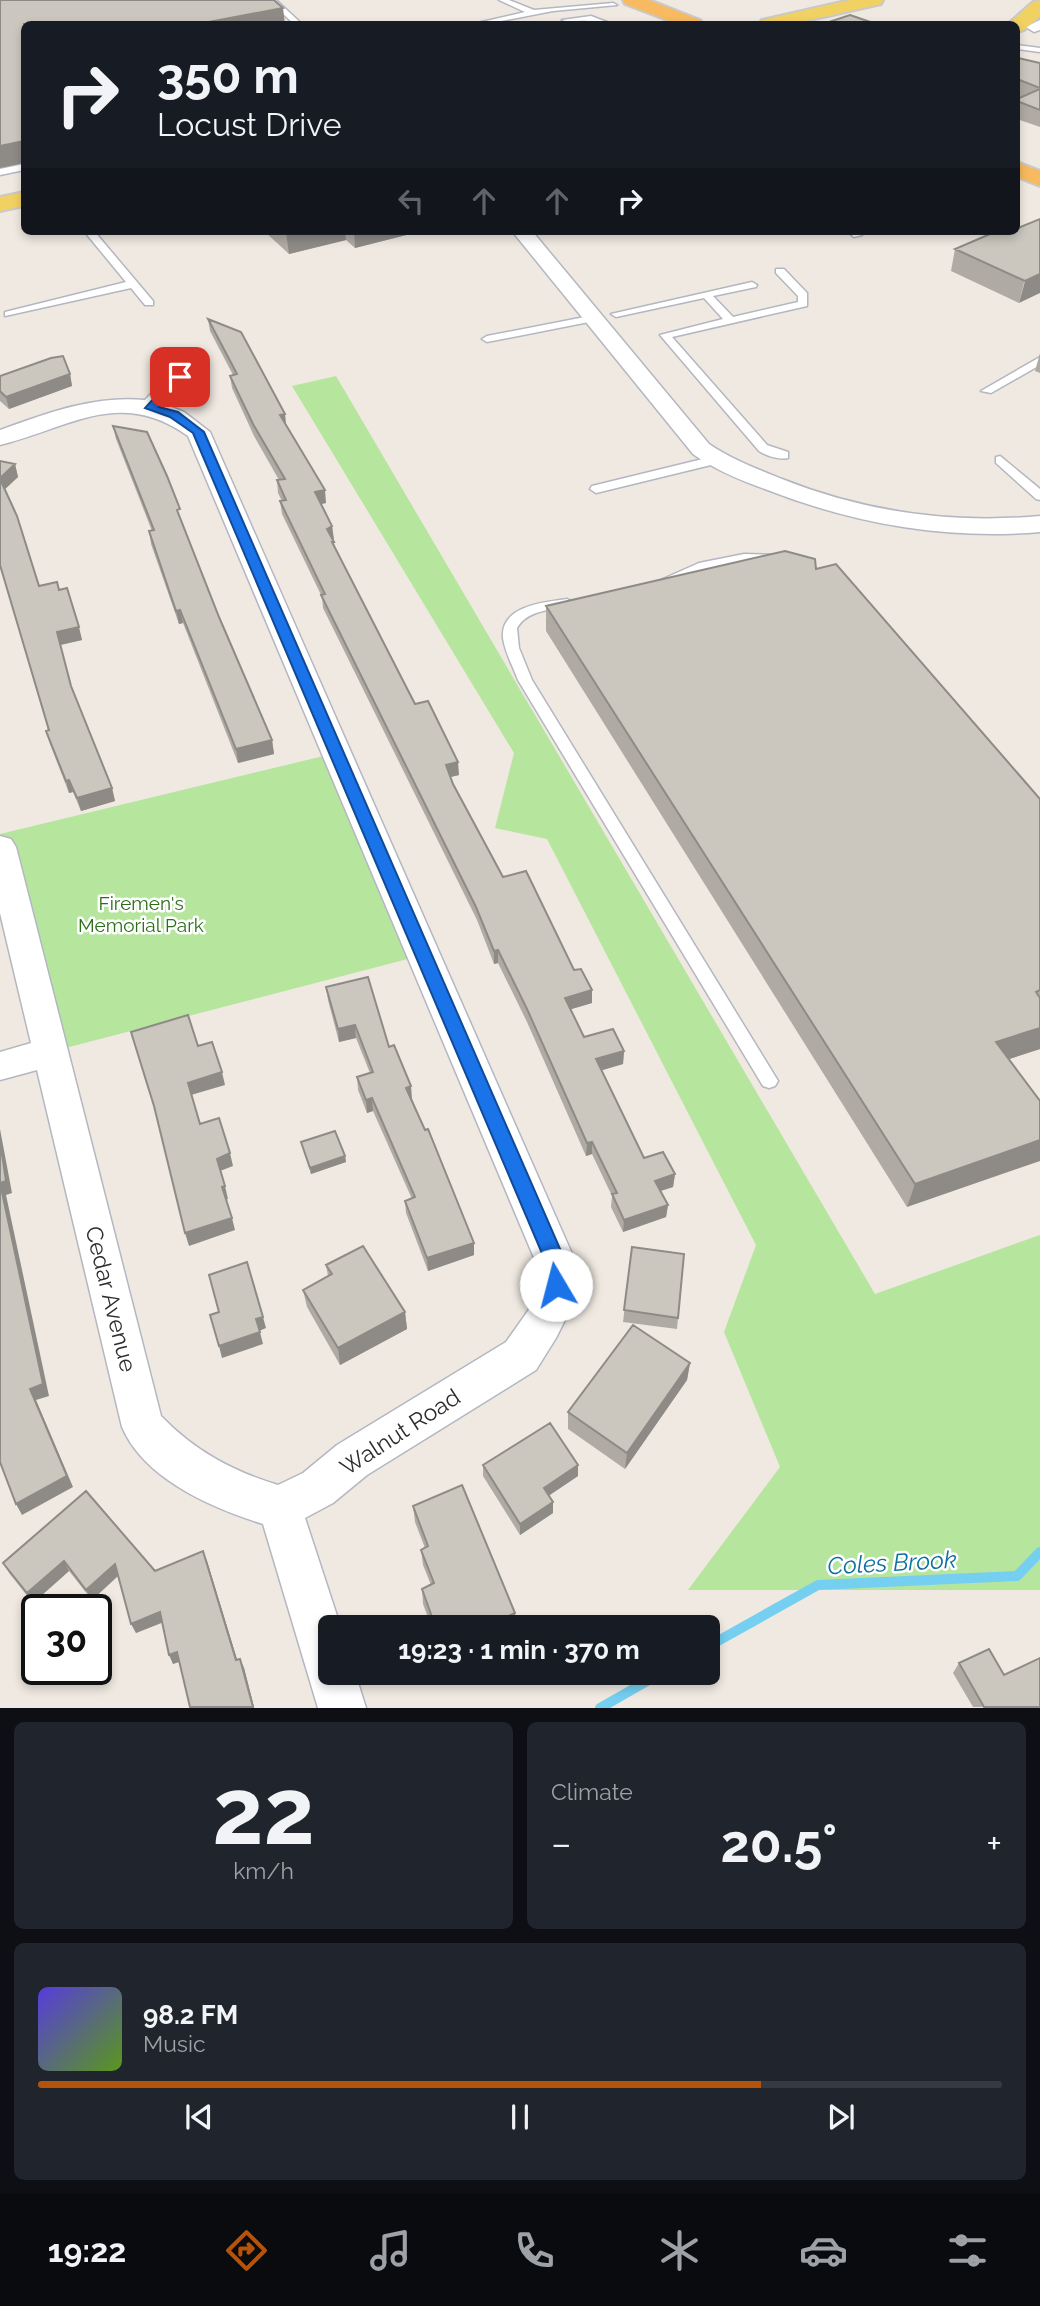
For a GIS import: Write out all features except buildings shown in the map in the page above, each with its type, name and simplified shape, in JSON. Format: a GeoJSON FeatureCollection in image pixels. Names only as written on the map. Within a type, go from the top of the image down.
{"type":"FeatureCollection","features":[{"type":"Feature","properties":{"kind":"highway"},"geometry":{"type":"LineString","coordinates":[[632,0],[686,21]]}},
{"type":"Feature","properties":{"kind":"highway"},"geometry":{"type":"LineString","coordinates":[[670,0],[690,21]]}},
{"type":"Feature","properties":{"kind":"highway"},"geometry":{"type":"LineString","coordinates":[[607,10],[649,21]]}},
{"type":"Feature","properties":{"kind":"highway"},"geometry":{"type":"LineString","coordinates":[[1020,156],[1040,164]]}},
{"type":"Feature","properties":{"kind":"highway"},"geometry":{"type":"LineString","coordinates":[[1020,170],[1040,179]]}},
{"type":"Feature","properties":{"kind":"main road"},"geometry":{"type":"LineString","coordinates":[[782,21],[874,0]]}},
{"type":"Feature","properties":{"kind":"main road"},"geometry":{"type":"LineString","coordinates":[[815,21],[898,1]]}},
{"type":"Feature","properties":{"kind":"main road"},"geometry":{"type":"LineString","coordinates":[[1020,35],[1033,17]]}},
{"type":"Feature","properties":{"kind":"main road"},"geometry":{"type":"LineString","coordinates":[[0,193],[21,189]]}},
{"type":"Feature","properties":{"kind":"main road"},"geometry":{"type":"LineString","coordinates":[[0,204],[21,200]]}},
{"type":"Feature","properties":{"kind":"street"},"geometry":{"type":"LineString","coordinates":[[526,235],[750,469],[770,483]]}},
{"type":"Feature","properties":{"kind":"street"},"geometry":{"type":"LineString","coordinates":[[551,235],[606,316],[621,354],[701,449],[715,460],[770,483],[850,510],[906,520],[1011,528],[1040,524]]}},
{"type":"Feature","properties":{"kind":"street"},"geometry":{"type":"LineString","coordinates":[[0,438],[88,410],[111,406],[151,408],[180,377]]}},
{"type":"Feature","properties":{"kind":"street","name":"Walnut Road"},"geometry":{"type":"LineString","coordinates":[[151,408],[174,414],[198,432],[557,1265],[556,1285],[549,1313],[538,1334],[521,1356],[352,1460],[318,1488],[280,1507]]}},
{"type":"Feature","properties":{"kind":"street","name":"Cedar Avenue"},"geometry":{"type":"LineString","coordinates":[[0,847],[143,1427],[164,1451],[208,1482],[242,1497],[280,1507]]}},
{"type":"Feature","properties":{"kind":"street"},"geometry":{"type":"LineString","coordinates":[[0,1066],[50,1052]]}},
{"type":"Feature","properties":{"kind":"street"},"geometry":{"type":"LineString","coordinates":[[280,1507],[318,1630]]}},
{"type":"Feature","properties":{"kind":"street"},"geometry":{"type":"LineString","coordinates":[[335,1685],[342,1707]]}},
{"type":"Feature","properties":{"kind":"lane"},"geometry":{"type":"LineString","coordinates":[[272,0],[295,21]]}},
{"type":"Feature","properties":{"kind":"lane"},"geometry":{"type":"LineString","coordinates":[[503,0],[533,13]]}},
{"type":"Feature","properties":{"kind":"lane"},"geometry":{"type":"LineString","coordinates":[[553,9],[563,0]]}},
{"type":"Feature","properties":{"kind":"lane"},"geometry":{"type":"LineString","coordinates":[[492,21],[553,9],[607,10]]}},
{"type":"Feature","properties":{"kind":"lane"},"geometry":{"type":"LineString","coordinates":[[566,20],[591,18],[607,10]]}},
{"type":"Feature","properties":{"kind":"lane"},"geometry":{"type":"LineString","coordinates":[[1020,47],[1040,50]]}},
{"type":"Feature","properties":{"kind":"lane"},"geometry":{"type":"LineString","coordinates":[[0,172],[21,168]]}},
{"type":"Feature","properties":{"kind":"lane"},"geometry":{"type":"LineString","coordinates":[[92,235],[149,303]]}},
{"type":"Feature","properties":{"kind":"lane"},"geometry":{"type":"LineString","coordinates":[[780,271],[803,295],[803,304],[665,335],[764,448],[769,452],[784,455]]}},
{"type":"Feature","properties":{"kind":"lane"},"geometry":{"type":"LineString","coordinates":[[9,314],[133,284]]}},
{"type":"Feature","properties":{"kind":"lane"},"geometry":{"type":"LineString","coordinates":[[487,339],[751,285]]}},
{"type":"Feature","properties":{"kind":"lane"},"geometry":{"type":"LineString","coordinates":[[706,295],[731,321]]}},
{"type":"Feature","properties":{"kind":"lane"},"geometry":{"type":"LineString","coordinates":[[986,391],[1040,360]]}},
{"type":"Feature","properties":{"kind":"lane"},"geometry":{"type":"LineString","coordinates":[[596,489],[715,460]]}},
{"type":"Feature","properties":{"kind":"lane"},"geometry":{"type":"LineString","coordinates":[[1000,460],[1040,496]]}},
{"type":"Feature","properties":{"kind":"lane"},"geometry":{"type":"LineString","coordinates":[[649,586],[713,561],[755,557],[793,563]]}},
{"type":"Feature","properties":{"kind":"lane"},"geometry":{"type":"LineString","coordinates":[[579,600],[532,608],[513,624],[509,635],[525,680],[769,1081]]}},
{"type":"Feature","properties":{"kind":"green space"},"geometry":{"type":"Polygon","coordinates":[[[336,376],[875,1294],[1040,1235],[1040,1590],[688,1590],[780,1467],[724,1332],[756,1245],[547,839],[495,828],[514,753],[292,386],[336,376]]]}},
{"type":"Feature","properties":{"kind":"green space","name":"Firemen's Memorial Park"},"geometry":{"type":"Polygon","coordinates":[[[336,753],[423,955],[50,1052],[0,847],[0,834],[336,753]]]}},
{"type":"Feature","properties":{"kind":"waterway","name":"Coles Brook"},"geometry":{"type":"LineString","coordinates":[[720,1640],[818,1585],[1017,1576],[1040,1552]]}},
{"type":"Feature","properties":{"kind":"waterway","name":"Coles Brook"},"geometry":{"type":"LineString","coordinates":[[600,1708],[640,1685]]}},
{"type":"Feature","properties":{"kind":"route"},"geometry":{"type":"LineString","coordinates":[[180,377],[151,408],[174,414],[198,432],[557,1265],[556,1285]]}}]}
